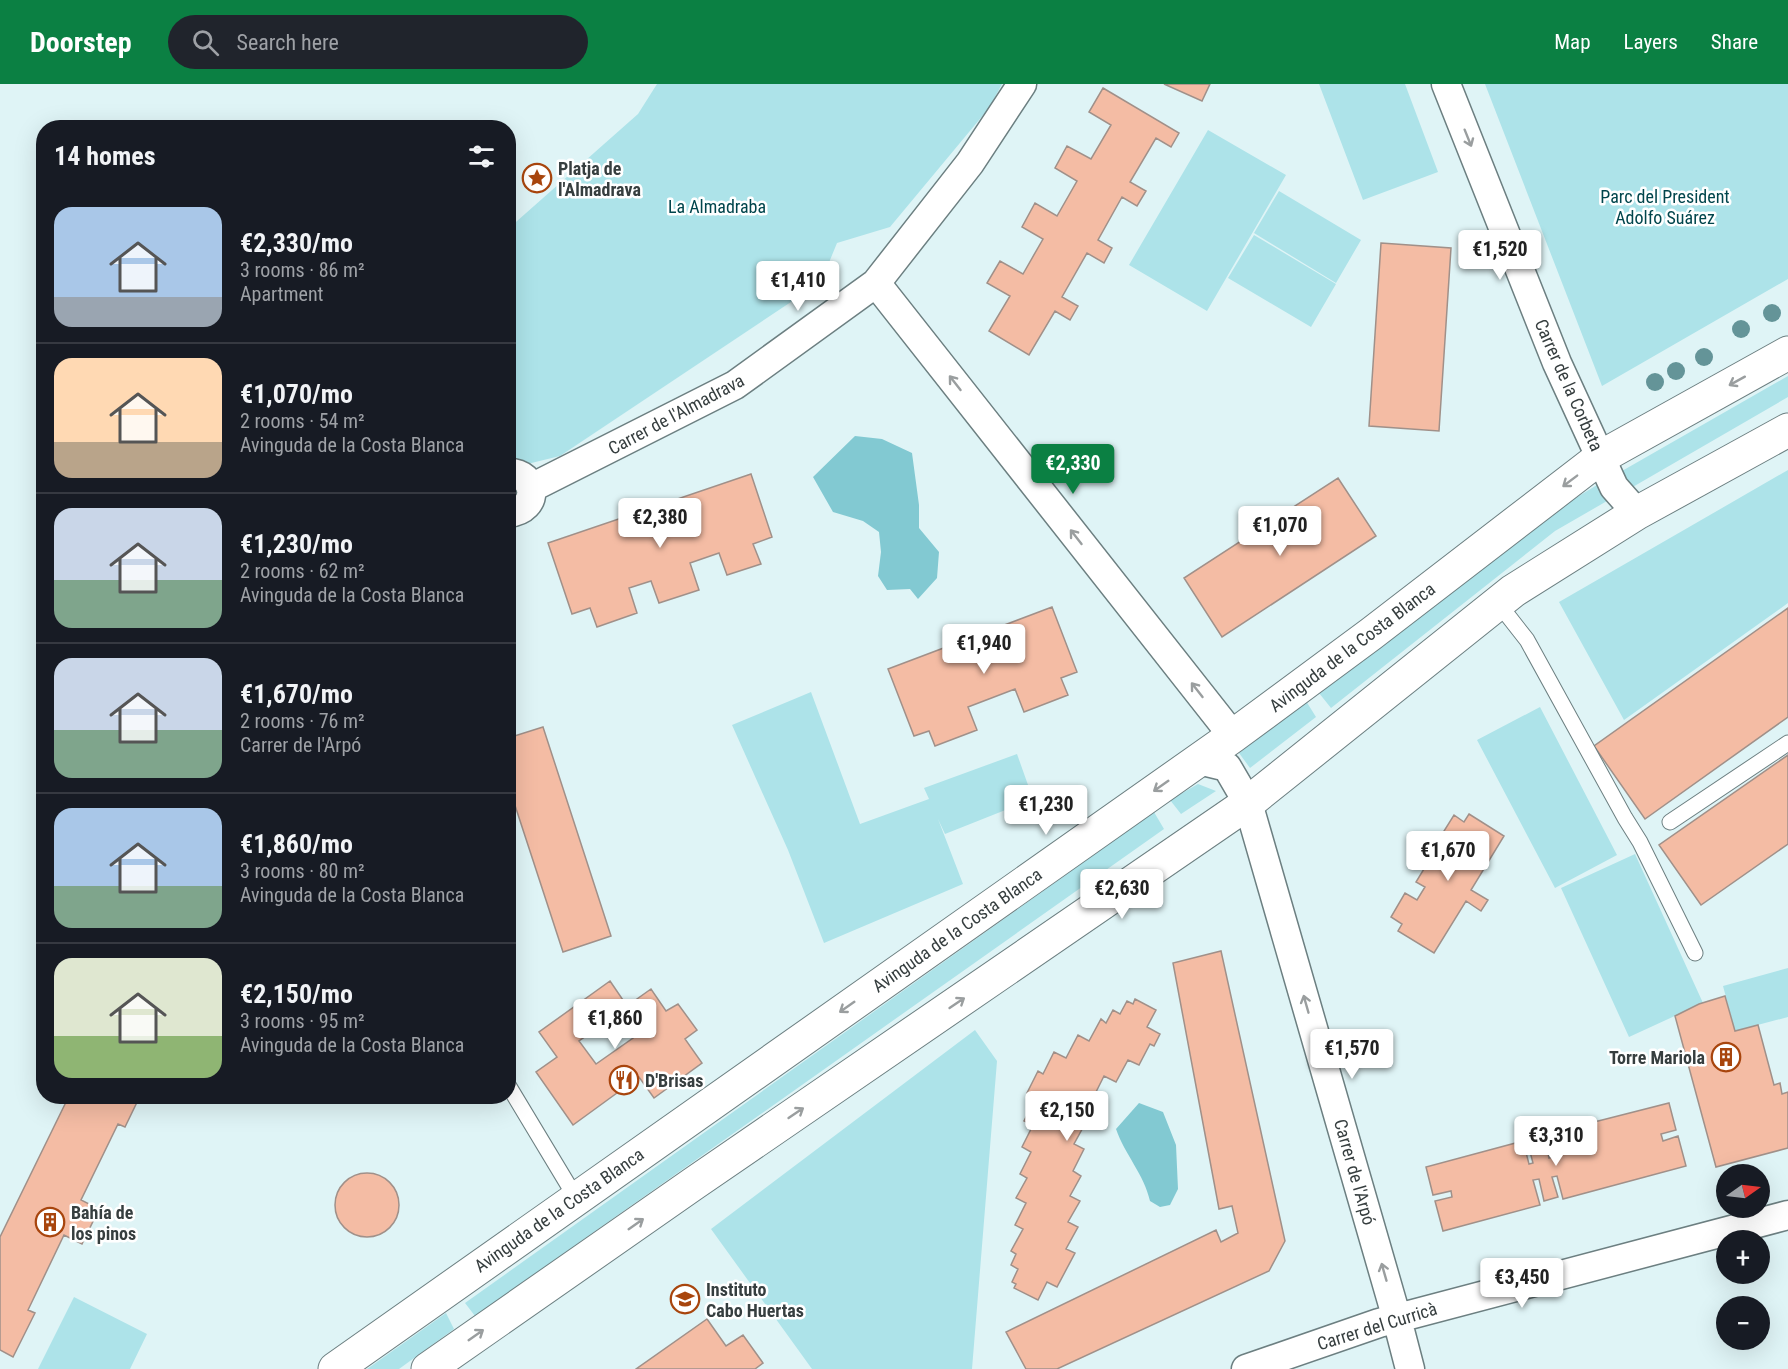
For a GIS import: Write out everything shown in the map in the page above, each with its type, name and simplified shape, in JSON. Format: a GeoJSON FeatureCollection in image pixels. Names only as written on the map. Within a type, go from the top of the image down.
{"type":"FeatureCollection","features":[{"type":"Feature","properties":{"kind":"street","name":"Carrer de l'Almadrava"},"geometry":{"type":"LineString","coordinates":[[520,480],[735,386],[876,283],[970,163],[1022,84]]}},
{"type":"Feature","properties":{"kind":"street","name":"Carrer de la Corbeta"},"geometry":{"type":"LineString","coordinates":[[1446,84],[1557,363],[1614,487],[1637,513]]}},
{"type":"Feature","properties":{"kind":"street"},"geometry":{"type":"LineString","coordinates":[[876,283],[1233,735]]}},
{"type":"Feature","properties":{"kind":"street","name":"Avinguda de la Costa Blanca"},"geometry":{"type":"LineString","coordinates":[[335,1369],[1233,735],[1371,634],[1601,457],[1788,353]]}},
{"type":"Feature","properties":{"kind":"street"},"geometry":{"type":"LineString","coordinates":[[428,1369],[1248,803],[1513,591],[1637,513],[1788,430]]}},
{"type":"Feature","properties":{"kind":"street"},"geometry":{"type":"LineString","coordinates":[[516,512],[527,506],[531,498],[520,480]]}},
{"type":"Feature","properties":{"kind":"street","name":"Carrer de l'Arpó"},"geometry":{"type":"LineString","coordinates":[[1198,760],[1227,767],[1248,803],[1410,1369]]}},
{"type":"Feature","properties":{"kind":"street","name":"Carrer del Curricà"},"geometry":{"type":"LineString","coordinates":[[1246,1369],[1379,1323],[1788,1215]]}},
{"type":"Feature","properties":{"kind":"lane"},"geometry":{"type":"LineString","coordinates":[[1498,603],[1527,640],[1640,842],[1695,953]]}},
{"type":"Feature","properties":{"kind":"lane"},"geometry":{"type":"LineString","coordinates":[[1670,822],[1788,743]]}},
{"type":"Feature","properties":{"kind":"lane"},"geometry":{"type":"LineString","coordinates":[[516,1098],[576,1198]]}},
{"type":"Feature","properties":{"kind":"green space","name":"La Almadraba"},"geometry":{"type":"Polygon","coordinates":[[[657,84],[1002,84],[989,108],[890,227],[837,243],[821,282],[560,456],[516,467],[516,222],[638,114],[657,84]]]}},
{"type":"Feature","properties":{"kind":"green space"},"geometry":{"type":"Polygon","coordinates":[[[1319,84],[1405,84],[1438,172],[1363,200],[1319,84]]]}},
{"type":"Feature","properties":{"kind":"green space","name":"Parc del President Adolfo Suárez"},"geometry":{"type":"Polygon","coordinates":[[[1485,84],[1788,84],[1788,279],[1602,386],[1485,84]]]}},
{"type":"Feature","properties":{"kind":"green space"},"geometry":{"type":"Polygon","coordinates":[[[1208,130],[1286,175],[1207,311],[1129,265],[1208,130]]]}},
{"type":"Feature","properties":{"kind":"green space"},"geometry":{"type":"Polygon","coordinates":[[[1279,191],[1361,240],[1336,283],[1254,233],[1279,191]]]}},
{"type":"Feature","properties":{"kind":"green space"},"geometry":{"type":"Polygon","coordinates":[[[1254,235],[1336,284],[1311,327],[1228,278],[1254,235]]]}},
{"type":"Feature","properties":{"kind":"green space"},"geometry":{"type":"Polygon","coordinates":[[[1788,376],[1788,397],[1631,488],[1615,475],[1788,376]]]}},
{"type":"Feature","properties":{"kind":"green space"},"geometry":{"type":"Polygon","coordinates":[[[1788,470],[1788,603],[1624,720],[1559,602],[1788,470]]]}},
{"type":"Feature","properties":{"kind":"green space"},"geometry":{"type":"Polygon","coordinates":[[[1597,485],[1607,501],[1555,531],[1331,708],[1319,693],[1546,516],[1597,485]]]}},
{"type":"Feature","properties":{"kind":"green space"},"geometry":{"type":"Polygon","coordinates":[[[811,692],[860,824],[929,799],[924,788],[1017,754],[1033,799],[945,834],[938,819],[963,884],[824,943],[788,850],[732,725],[811,692]]]}},
{"type":"Feature","properties":{"kind":"green space"},"geometry":{"type":"Polygon","coordinates":[[[1306,701],[1316,717],[1250,768],[1239,753],[1306,701]]]}},
{"type":"Feature","properties":{"kind":"green space"},"geometry":{"type":"Polygon","coordinates":[[[1540,707],[1617,855],[1555,888],[1477,740],[1540,707]]]}},
{"type":"Feature","properties":{"kind":"green space"},"geometry":{"type":"Polygon","coordinates":[[[1198,784],[1216,791],[1181,814],[1170,800],[1198,784]]]}},
{"type":"Feature","properties":{"kind":"green space"},"geometry":{"type":"Polygon","coordinates":[[[1154,812],[1164,829],[475,1316],[465,1303],[1154,812]]]}},
{"type":"Feature","properties":{"kind":"green space"},"geometry":{"type":"Polygon","coordinates":[[[1635,854],[1703,1003],[1629,1037],[1561,888],[1635,854]]]}},
{"type":"Feature","properties":{"kind":"green space"},"geometry":{"type":"Polygon","coordinates":[[[1788,968],[1788,1017],[1735,1031],[1723,986],[1788,968]]]}},
{"type":"Feature","properties":{"kind":"green space"},"geometry":{"type":"Polygon","coordinates":[[[975,1030],[997,1061],[972,1369],[812,1369],[711,1229],[975,1030]]]}},
{"type":"Feature","properties":{"kind":"green space"},"geometry":{"type":"Polygon","coordinates":[[[74,1297],[147,1334],[130,1369],[38,1369],[74,1297]]]}},
{"type":"Feature","properties":{"kind":"green space"},"geometry":{"type":"Polygon","coordinates":[[[446,1313],[454,1329],[399,1369],[367,1369],[446,1313]]]}},
{"type":"Feature","properties":{"kind":"shaded area"},"geometry":{"type":"Polygon","coordinates":[[[855,436],[882,439],[912,453],[919,505],[919,528],[939,552],[937,578],[918,599],[910,589],[887,590],[878,576],[881,552],[879,532],[863,521],[833,512],[813,477],[855,436]]]}},
{"type":"Feature","properties":{"kind":"shaded area"},"geometry":{"type":"Polygon","coordinates":[[[1139,1103],[1163,1112],[1176,1145],[1178,1189],[1170,1205],[1160,1207],[1150,1201],[1116,1129],[1139,1103]]]}},
{"type":"Feature","properties":{"kind":"building"},"geometry":{"type":"Polygon","coordinates":[[[1164,84],[1210,84],[1202,101],[1164,84]]]}},
{"type":"Feature","properties":{"kind":"building"},"geometry":{"type":"Polygon","coordinates":[[[1103,88],[1179,133],[1171,147],[1156,138],[1130,182],[1146,191],[1137,206],[1122,197],[1098,240],[1112,248],[1104,263],[1087,253],[1062,297],[1078,306],[1070,320],[1055,311],[1029,355],[989,331],[1010,296],[987,283],[1000,261],[1023,274],[1043,239],[1022,227],[1035,203],[1057,216],[1077,181],[1055,168],[1067,146],[1091,159],[1111,125],[1089,112],[1103,88]]]}},
{"type":"Feature","properties":{"kind":"building"},"geometry":{"type":"Polygon","coordinates":[[[1381,243],[1451,248],[1439,431],[1369,426],[1381,243]]]}},
{"type":"Feature","properties":{"kind":"building"},"geometry":{"type":"Polygon","coordinates":[[[751,474],[772,537],[753,544],[761,564],[727,575],[719,553],[690,563],[699,590],[659,603],[651,581],[629,588],[637,613],[597,627],[590,608],[572,614],[548,543],[751,474]]]}},
{"type":"Feature","properties":{"kind":"building"},"geometry":{"type":"Polygon","coordinates":[[[1338,478],[1376,536],[1222,637],[1184,578],[1338,478]]]}},
{"type":"Feature","properties":{"kind":"building"},"geometry":{"type":"Polygon","coordinates":[[[1052,607],[1077,672],[1061,678],[1068,695],[1024,712],[1015,689],[968,707],[977,730],[935,746],[929,731],[914,736],[888,669],[1052,607]]]}},
{"type":"Feature","properties":{"kind":"building"},"geometry":{"type":"Polygon","coordinates":[[[1788,608],[1788,717],[1645,819],[1594,746],[1788,608]]]}},
{"type":"Feature","properties":{"kind":"building"},"geometry":{"type":"Polygon","coordinates":[[[543,727],[611,936],[563,952],[516,808],[516,735],[543,727]]]}},
{"type":"Feature","properties":{"kind":"building"},"geometry":{"type":"Polygon","coordinates":[[[1788,755],[1788,844],[1701,905],[1659,845],[1788,755]]]}},
{"type":"Feature","properties":{"kind":"building"},"geometry":{"type":"Polygon","coordinates":[[[1469,814],[1504,836],[1471,890],[1488,900],[1481,911],[1466,901],[1434,953],[1398,931],[1402,924],[1391,917],[1405,893],[1417,900],[1425,887],[1416,882],[1433,854],[1440,859],[1449,845],[1439,839],[1454,815],[1464,822],[1469,814]]]}},
{"type":"Feature","properties":{"kind":"building"},"geometry":{"type":"Polygon","coordinates":[[[1221,951],[1285,1241],[1269,1271],[1057,1369],[1026,1369],[1006,1332],[1216,1230],[1221,1242],[1238,1233],[1232,1206],[1219,1209],[1173,963],[1221,951]]]}},
{"type":"Feature","properties":{"kind":"building"},"geometry":{"type":"Polygon","coordinates":[[[610,981],[627,1006],[651,989],[666,1011],[678,1004],[697,1030],[685,1039],[702,1063],[654,1098],[639,1077],[573,1125],[536,1072],[557,1057],[539,1032],[610,981]],[[616,1015],[579,1041],[596,1064],[633,1038],[616,1015]]]}},
{"type":"Feature","properties":{"kind":"building","name":"Torre Mariola"},"geometry":{"type":"Polygon","coordinates":[[[1725,996],[1735,1031],[1758,1025],[1774,1085],[1780,1083],[1782,1094],[1788,1092],[1788,1148],[1727,1164],[1716,1164],[1716,1167],[1675,1016],[1699,1004],[1725,996]]]}},
{"type":"Feature","properties":{"kind":"building"},"geometry":{"type":"Polygon","coordinates":[[[1135,999],[1156,1010],[1147,1027],[1160,1034],[1154,1046],[1150,1044],[1139,1065],[1128,1060],[1116,1082],[1104,1076],[1093,1098],[1087,1095],[1076,1116],[1086,1122],[1074,1144],[1084,1149],[1073,1171],[1081,1176],[1070,1196],[1080,1201],[1068,1222],[1078,1227],[1066,1249],[1075,1253],[1057,1287],[1047,1282],[1038,1300],[1014,1288],[1016,1284],[1012,1282],[1018,1269],[1011,1265],[1016,1254],[1011,1251],[1023,1229],[1015,1225],[1026,1203],[1016,1198],[1027,1178],[1020,1174],[1031,1152],[1022,1147],[1033,1125],[1024,1121],[1036,1098],[1027,1093],[1038,1071],[1043,1074],[1054,1052],[1066,1058],[1078,1035],[1089,1041],[1101,1019],[1106,1023],[1113,1010],[1120,1014],[1127,1001],[1133,1004],[1135,999]]]}},
{"type":"Feature","properties":{"kind":"building"},"geometry":{"type":"Polygon","coordinates":[[[1669,1103],[1676,1130],[1661,1134],[1663,1141],[1678,1136],[1686,1166],[1563,1199],[1557,1176],[1552,1177],[1558,1197],[1544,1201],[1539,1179],[1533,1180],[1540,1205],[1443,1231],[1435,1201],[1452,1197],[1451,1191],[1433,1195],[1426,1167],[1523,1141],[1529,1164],[1533,1163],[1529,1148],[1546,1143],[1549,1158],[1553,1157],[1547,1134],[1669,1103]]]}},
{"type":"Feature","properties":{"kind":"building","name":"Bahía de los pinos"},"geometry":{"type":"Polygon","coordinates":[[[65,1104],[136,1104],[125,1127],[118,1124],[81,1200],[99,1209],[82,1244],[64,1235],[28,1310],[35,1313],[13,1357],[0,1350],[0,1237],[65,1104]]]}},
{"type":"Feature","properties":{"kind":"building"},"geometry":{"type":"Polygon","coordinates":[[[367,1173],[385,1179],[393,1187],[399,1205],[393,1223],[385,1231],[367,1237],[349,1231],[341,1223],[335,1205],[341,1187],[349,1179],[367,1173]]]}},
{"type":"Feature","properties":{"kind":"building"},"geometry":{"type":"Polygon","coordinates":[[[707,1319],[726,1346],[743,1335],[763,1363],[755,1369],[636,1369],[707,1319]]]}},
{"type":"Feature","properties":{"kind":"place","name":"Platja de l'Almadrava"},"geometry":{"type":"Point","coordinates":[537,178]}},
{"type":"Feature","properties":{"kind":"place","name":"Torre Mariola"},"geometry":{"type":"Point","coordinates":[1726,1057]}},
{"type":"Feature","properties":{"kind":"place","name":"D'Brisas"},"geometry":{"type":"Point","coordinates":[624,1080]}},
{"type":"Feature","properties":{"kind":"place","name":"Bahía de los pinos"},"geometry":{"type":"Point","coordinates":[50,1222]}},
{"type":"Feature","properties":{"kind":"place","name":"Instituto Cabo Huertas"},"geometry":{"type":"Point","coordinates":[685,1299]}}]}
